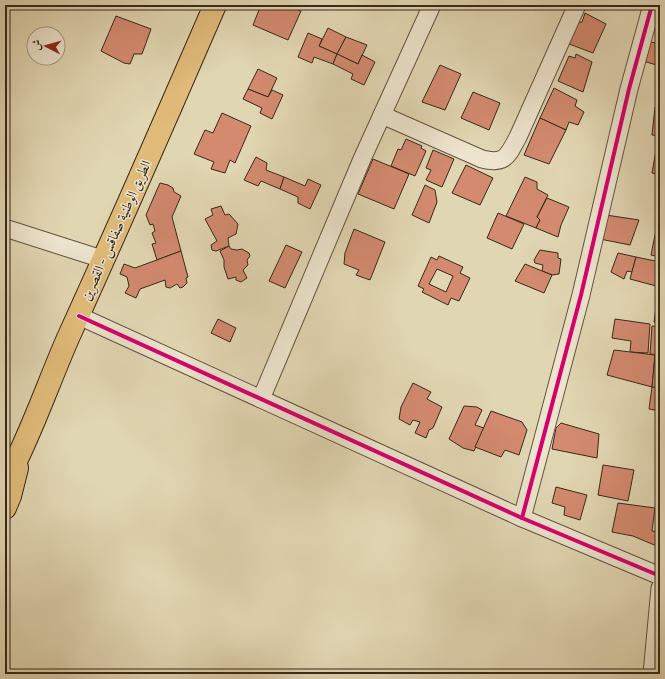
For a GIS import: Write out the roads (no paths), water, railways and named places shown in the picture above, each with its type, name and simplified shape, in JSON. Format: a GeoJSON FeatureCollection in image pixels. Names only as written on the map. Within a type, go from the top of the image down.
{"type":"FeatureCollection","features":[{"type":"Feature","properties":{"kind":"main road","name":"الطريق الوطنية صفاقس - القصرين"},"geometry":{"type":"LineString","coordinates":[[5,483],[19,457],[49,382],[105,260],[215,5]]}},
{"type":"Feature","properties":{"kind":"main road","name":"الطريق الوطنية صفاقس - القصرين"},"geometry":{"type":"LineString","coordinates":[[5,508],[10,496],[19,457]]}},
{"type":"Feature","properties":{"kind":"street"},"geometry":{"type":"LineString","coordinates":[[261,398],[382,115],[432,5]]}},
{"type":"Feature","properties":{"kind":"street"},"geometry":{"type":"LineString","coordinates":[[382,115],[482,159],[499,161],[507,157],[518,137],[577,5]]}},
{"type":"Feature","properties":{"kind":"street"},"geometry":{"type":"LineString","coordinates":[[522,518],[581,295],[628,97],[652,5]]}},
{"type":"Feature","properties":{"kind":"street"},"geometry":{"type":"LineString","coordinates":[[5,228],[105,260]]}},
{"type":"Feature","properties":{"kind":"street"},"geometry":{"type":"LineString","coordinates":[[79,316],[522,518],[660,576]]}},
{"type":"Feature","properties":{"kind":"street"},"geometry":{"type":"LineString","coordinates":[[652,674],[660,588]]}}]}
